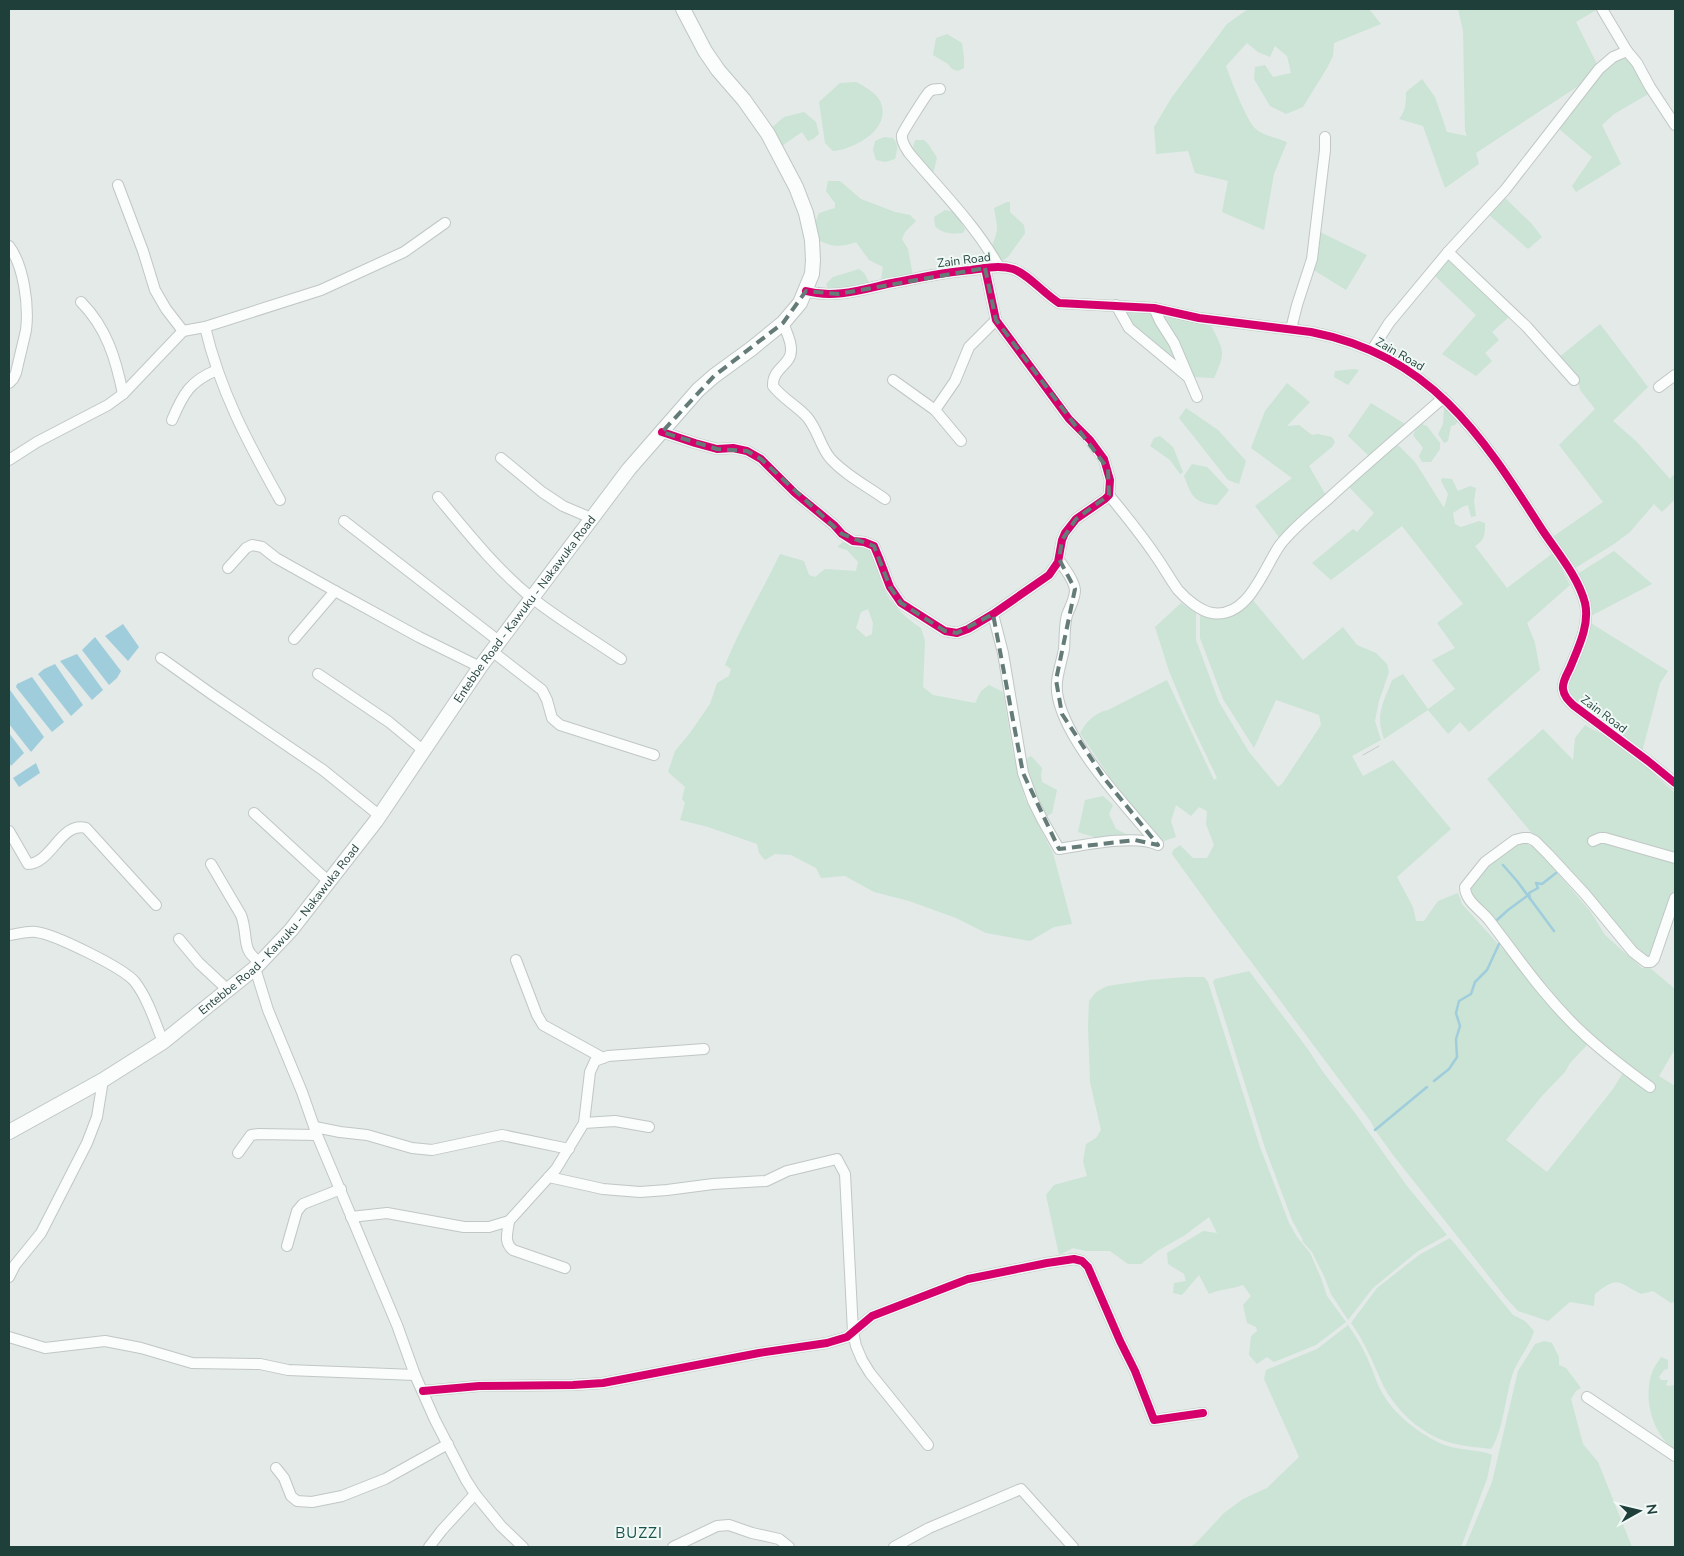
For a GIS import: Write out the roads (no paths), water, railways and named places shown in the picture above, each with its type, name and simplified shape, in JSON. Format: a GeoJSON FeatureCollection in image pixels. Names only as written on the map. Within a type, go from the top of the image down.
{"type":"FeatureCollection","features":[{"type":"Feature","properties":{"kind":"main road","name":"Entebbe Road - Kawuku - Nakawuka Road"},"geometry":{"type":"LineString","coordinates":[[9,1132],[103,1080],[163,1042],[257,965],[291,930],[380,816],[480,667],[629,469],[698,390],[783,323],[800,303],[812,274],[812,240],[806,213],[796,187],[768,134],[705,51],[684,9]]}},
{"type":"Feature","properties":{"kind":"street"},"geometry":{"type":"LineString","coordinates":[[1602,9],[1675,125]]}},
{"type":"Feature","properties":{"kind":"street"},"geometry":{"type":"LineString","coordinates":[[1372,350],[1384,329],[1448,252],[1505,190],[1599,69],[1613,58],[1627,51]]}},
{"type":"Feature","properties":{"kind":"street"},"geometry":{"type":"LineString","coordinates":[[940,89],[934,89],[926,95],[902,134],[902,140],[909,153],[990,250],[999,267]]}},
{"type":"Feature","properties":{"kind":"street"},"geometry":{"type":"LineString","coordinates":[[1291,329],[1312,259],[1325,138]]}},
{"type":"Feature","properties":{"kind":"street"},"geometry":{"type":"LineString","coordinates":[[118,185],[155,290],[166,310],[183,330]]}},
{"type":"Feature","properties":{"kind":"street"},"geometry":{"type":"LineString","coordinates":[[9,460],[43,439],[108,405],[123,394],[183,330],[205,327],[321,290],[404,252],[445,223]]}},
{"type":"Feature","properties":{"kind":"street"},"geometry":{"type":"LineString","coordinates":[[9,246],[17,258],[20,268],[26,317],[26,329],[16,373],[9,383]]}},
{"type":"Feature","properties":{"kind":"street"},"geometry":{"type":"LineString","coordinates":[[1448,252],[1527,328],[1574,380]]}},
{"type":"Feature","properties":{"kind":"street","name":"Zain Road"},"geometry":{"type":"LineString","coordinates":[[806,291],[815,294],[838,294],[941,273],[999,267],[1014,269],[1058,302],[1154,308],[1200,318],[1329,335],[1372,350],[1396,362],[1444,398],[1457,410],[1475,432],[1525,501],[1581,592],[1585,603],[1585,627],[1563,683],[1565,696],[1573,705],[1675,783]]}},
{"type":"Feature","properties":{"kind":"street"},"geometry":{"type":"LineString","coordinates":[[984,268],[996,320],[1068,419],[1090,440],[1104,459],[1110,480],[1109,495],[1144,539],[1179,591],[1198,607],[1212,613],[1226,612],[1248,597],[1280,545],[1307,517],[1394,439],[1444,398]]}},
{"type":"Feature","properties":{"kind":"street"},"geometry":{"type":"LineString","coordinates":[[81,302],[98,323],[110,344],[123,394]]}},
{"type":"Feature","properties":{"kind":"street"},"geometry":{"type":"LineString","coordinates":[[1116,306],[1129,328],[1166,361],[1188,377]]}},
{"type":"Feature","properties":{"kind":"street"},"geometry":{"type":"LineString","coordinates":[[1154,308],[1174,342],[1197,397]]}},
{"type":"Feature","properties":{"kind":"street"},"geometry":{"type":"LineString","coordinates":[[935,410],[955,380],[969,348],[996,320]]}},
{"type":"Feature","properties":{"kind":"street"},"geometry":{"type":"LineString","coordinates":[[783,323],[791,353],[774,374],[773,386],[799,408],[810,421],[830,458],[853,478],[866,485],[885,500]]}},
{"type":"Feature","properties":{"kind":"street"},"geometry":{"type":"LineString","coordinates":[[205,327],[217,370],[240,426],[280,500]]}},
{"type":"Feature","properties":{"kind":"street"},"geometry":{"type":"LineString","coordinates":[[172,420],[182,396],[190,386],[203,376],[217,370]]}},
{"type":"Feature","properties":{"kind":"street"},"geometry":{"type":"LineString","coordinates":[[1659,387],[1675,375]]}},
{"type":"Feature","properties":{"kind":"street"},"geometry":{"type":"LineString","coordinates":[[893,380],[935,410],[961,440]]}},
{"type":"Feature","properties":{"kind":"street"},"geometry":{"type":"LineString","coordinates":[[662,432],[717,449],[733,448],[747,451],[761,459],[795,493],[834,525],[842,534],[853,541],[864,542],[874,546],[890,587],[901,603],[945,631],[957,633],[968,629],[993,614],[1050,575],[1058,562],[1062,540],[1076,519],[1097,506],[1109,495]]}},
{"type":"Feature","properties":{"kind":"street"},"geometry":{"type":"LineString","coordinates":[[501,458],[542,492],[563,506],[591,518]]}},
{"type":"Feature","properties":{"kind":"street"},"geometry":{"type":"LineString","coordinates":[[438,497],[501,569],[533,598],[622,659]]}},
{"type":"Feature","properties":{"kind":"street"},"geometry":{"type":"LineString","coordinates":[[344,521],[496,647],[542,690],[552,718],[560,725],[654,755]]}},
{"type":"Feature","properties":{"kind":"street"},"geometry":{"type":"LineString","coordinates":[[228,568],[246,548],[252,545],[262,547],[276,558],[419,638],[480,667]]}},
{"type":"Feature","properties":{"kind":"street"},"geometry":{"type":"LineString","coordinates":[[993,614],[1003,653],[1022,773],[1043,822],[1059,848],[1135,840],[1153,842],[1158,845],[1098,771],[1069,730],[1062,714],[1057,696],[1056,680],[1062,658],[1067,615],[1075,589],[1072,579],[1061,563],[1058,562]]}},
{"type":"Feature","properties":{"kind":"street"},"geometry":{"type":"LineString","coordinates":[[294,639],[335,591]]}},
{"type":"Feature","properties":{"kind":"street"},"geometry":{"type":"LineString","coordinates":[[161,658],[323,770],[380,816]]}},
{"type":"Feature","properties":{"kind":"street"},"geometry":{"type":"LineString","coordinates":[[318,674],[389,722],[424,751]]}},
{"type":"Feature","properties":{"kind":"street"},"geometry":{"type":"LineString","coordinates":[[254,813],[328,881]]}},
{"type":"Feature","properties":{"kind":"street"},"geometry":{"type":"LineString","coordinates":[[9,831],[28,864],[33,864],[42,858],[71,829],[79,826],[86,828],[156,905]]}},
{"type":"Feature","properties":{"kind":"street"},"geometry":{"type":"LineString","coordinates":[[1650,1087],[1586,1036],[1554,1003],[1511,951],[1488,918],[1471,901],[1465,891],[1465,887],[1485,862],[1515,840],[1529,838],[1535,841],[1585,894],[1633,952],[1646,962],[1651,962],[1654,959],[1675,898]]}},
{"type":"Feature","properties":{"kind":"street"},"geometry":{"type":"LineString","coordinates":[[1593,841],[1606,838],[1675,858]]}},
{"type":"Feature","properties":{"kind":"street"},"geometry":{"type":"LineString","coordinates":[[211,864],[241,915],[248,952],[257,965],[268,1010],[351,1217],[397,1325],[415,1375],[466,1480],[501,1526],[523,1547]]}},
{"type":"Feature","properties":{"kind":"street"},"geometry":{"type":"LineString","coordinates":[[9,935],[29,932],[44,933],[82,950],[129,975],[143,994],[163,1042]]}},
{"type":"Feature","properties":{"kind":"street"},"geometry":{"type":"LineString","coordinates":[[180,938],[199,963],[228,990]]}},
{"type":"Feature","properties":{"kind":"street"},"geometry":{"type":"LineString","coordinates":[[516,960],[537,1015],[543,1025],[603,1058]]}},
{"type":"Feature","properties":{"kind":"street"},"geometry":{"type":"LineString","coordinates":[[351,1217],[387,1213],[464,1227],[489,1227],[509,1221],[549,1177],[569,1149],[584,1123],[590,1072],[594,1061],[608,1056],[704,1050]]}},
{"type":"Feature","properties":{"kind":"street"},"geometry":{"type":"LineString","coordinates":[[9,1277],[41,1233],[87,1143],[97,1117],[103,1080]]}},
{"type":"Feature","properties":{"kind":"street"},"geometry":{"type":"LineString","coordinates":[[584,1123],[615,1121],[649,1127]]}},
{"type":"Feature","properties":{"kind":"street"},"geometry":{"type":"LineString","coordinates":[[238,1153],[250,1135],[316,1131],[367,1135],[412,1148],[432,1150],[502,1135],[569,1149]]}},
{"type":"Feature","properties":{"kind":"street"},"geometry":{"type":"LineString","coordinates":[[549,1177],[603,1189],[640,1192],[713,1184],[766,1181],[787,1171],[838,1159],[845,1174],[853,1332],[856,1346],[862,1360],[928,1445]]}},
{"type":"Feature","properties":{"kind":"street"},"geometry":{"type":"LineString","coordinates":[[287,1246],[297,1211],[303,1204],[341,1189]]}},
{"type":"Feature","properties":{"kind":"street"},"geometry":{"type":"LineString","coordinates":[[509,1221],[506,1242],[509,1247],[564,1268]]}},
{"type":"Feature","properties":{"kind":"street"},"geometry":{"type":"LineString","coordinates":[[423,1391],[479,1386],[573,1386],[603,1383],[827,1343],[847,1337],[872,1316],[968,1279],[1074,1259],[1082,1261],[1088,1267],[1135,1371],[1154,1420],[1203,1413]]}},
{"type":"Feature","properties":{"kind":"street"},"geometry":{"type":"LineString","coordinates":[[9,1337],[45,1348],[105,1341],[141,1348],[192,1363],[260,1364],[288,1370],[415,1375]]}},
{"type":"Feature","properties":{"kind":"street"},"geometry":{"type":"LineString","coordinates":[[1587,1396],[1675,1456]]}},
{"type":"Feature","properties":{"kind":"street"},"geometry":{"type":"LineString","coordinates":[[276,1468],[284,1478],[291,1496],[297,1501],[312,1502],[342,1496],[385,1479],[448,1444]]}},
{"type":"Feature","properties":{"kind":"street"},"geometry":{"type":"LineString","coordinates":[[894,1547],[929,1528],[1021,1489],[1073,1547]]}},
{"type":"Feature","properties":{"kind":"street"},"geometry":{"type":"LineString","coordinates":[[429,1547],[475,1494]]}},
{"type":"Feature","properties":{"kind":"street"},"geometry":{"type":"LineString","coordinates":[[673,1547],[717,1526],[729,1525],[779,1539],[789,1547]]}},
{"type":"Feature","properties":{"kind":"water"},"geometry":{"type":"Polygon","coordinates":[[[123,624],[139,647],[128,661],[105,636],[123,624]]]}},
{"type":"Feature","properties":{"kind":"water"},"geometry":{"type":"Polygon","coordinates":[[[95,637],[121,671],[117,678],[109,685],[82,650],[95,637]]]}},
{"type":"Feature","properties":{"kind":"water"},"geometry":{"type":"Polygon","coordinates":[[[77,654],[103,690],[92,700],[60,661],[77,654]]]}},
{"type":"Feature","properties":{"kind":"water"},"geometry":{"type":"Polygon","coordinates":[[[55,664],[83,705],[71,716],[38,674],[55,664]]]}},
{"type":"Feature","properties":{"kind":"water"},"geometry":{"type":"Polygon","coordinates":[[[32,677],[64,722],[52,732],[16,687],[17,684],[32,677]]]}},
{"type":"Feature","properties":{"kind":"water"},"geometry":{"type":"Polygon","coordinates":[[[10,690],[44,737],[31,752],[9,724],[10,690]]]}},
{"type":"Feature","properties":{"kind":"water"},"geometry":{"type":"Polygon","coordinates":[[[9,733],[24,753],[11,766],[9,762],[9,733]]]}},
{"type":"Feature","properties":{"kind":"water"},"geometry":{"type":"Polygon","coordinates":[[[36,763],[40,773],[19,787],[13,778],[36,763]]]}},
{"type":"Feature","properties":{"kind":"waterway"},"geometry":{"type":"LineString","coordinates":[[1503,865],[1554,931]]}},
{"type":"Feature","properties":{"kind":"waterway"},"geometry":{"type":"LineString","coordinates":[[1530,899],[1529,893],[1538,888],[1536,883],[1542,884],[1556,873]]}},
{"type":"Feature","properties":{"kind":"waterway"},"geometry":{"type":"LineString","coordinates":[[1497,920],[1527,896]]}},
{"type":"Feature","properties":{"kind":"waterway"},"geometry":{"type":"LineString","coordinates":[[1434,1081],[1449,1069],[1457,1057],[1456,1039],[1460,1026],[1456,1013],[1459,1001],[1471,994],[1475,982],[1487,970],[1499,944]]}},
{"type":"Feature","properties":{"kind":"waterway"},"geometry":{"type":"LineString","coordinates":[[1375,1130],[1427,1087]]}},
{"type":"Feature","properties":{"kind":"tram line"},"geometry":{"type":"LineString","coordinates":[[1363,755],[1379,746]]}},
{"type":"Feature","properties":{"kind":"district","name":"BUZZI"},"geometry":{"type":"Point","coordinates":[639,1533]}}]}
